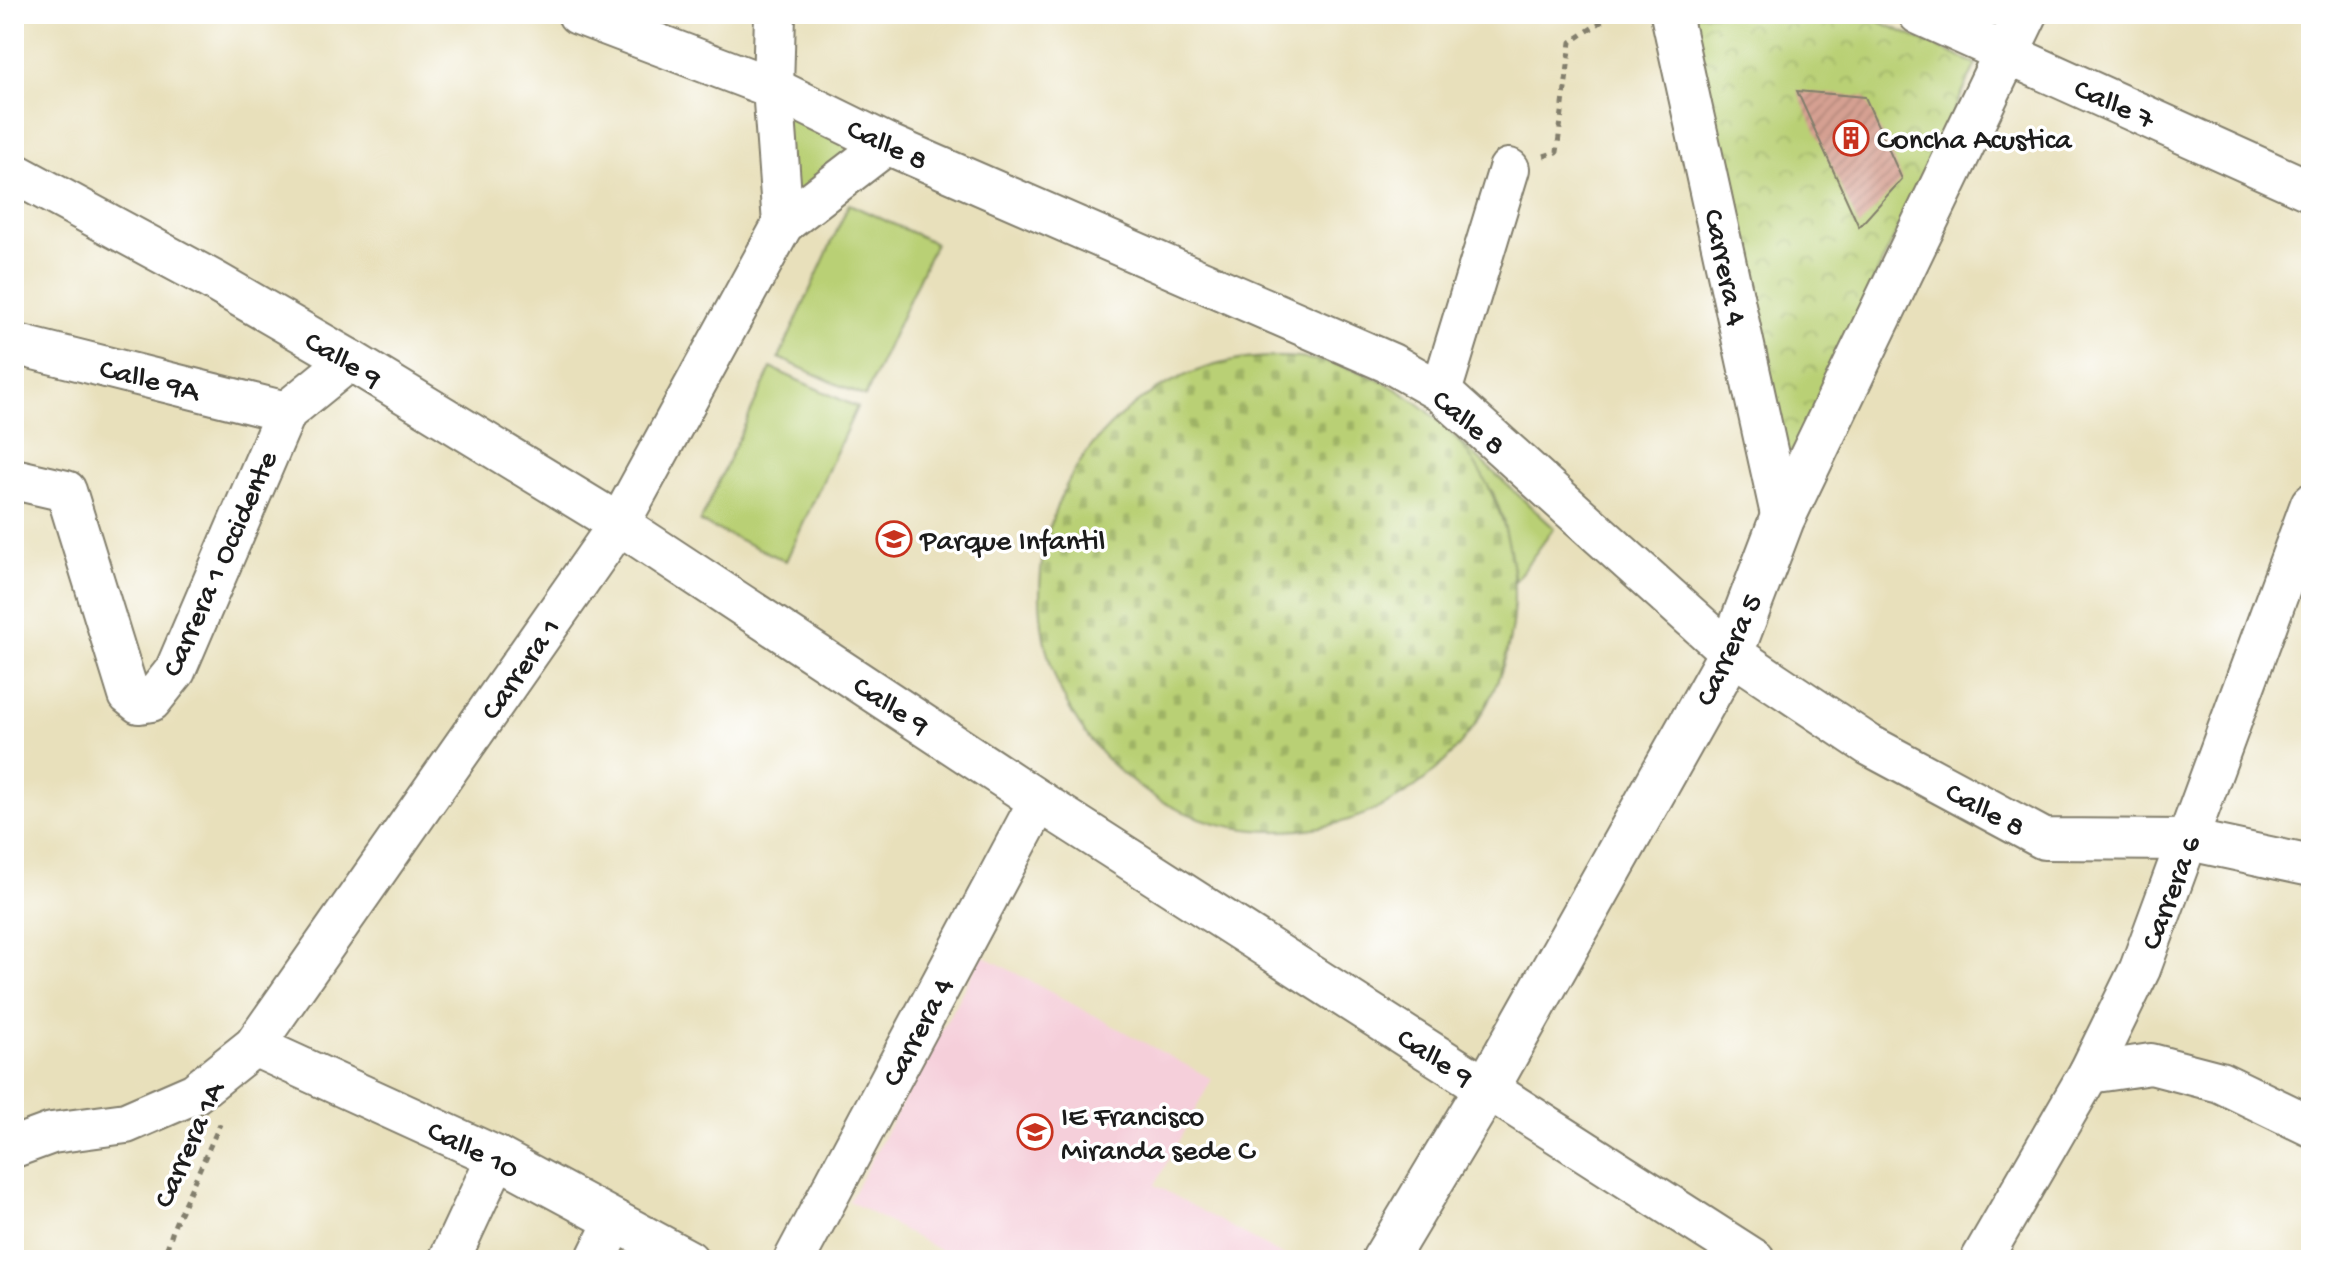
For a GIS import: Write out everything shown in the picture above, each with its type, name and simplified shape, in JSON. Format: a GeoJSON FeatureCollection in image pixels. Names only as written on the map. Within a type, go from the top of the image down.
{"type":"FeatureCollection","features":[{"type":"Feature","properties":{"kind":"street","name":"Calle 8"},"geometry":{"type":"LineString","coordinates":[[578,14],[773,88],[887,144],[1392,364],[1441,392],[1731,653],[1869,745],[2044,839],[2189,840],[2311,866]]}},
{"type":"Feature","properties":{"kind":"street"},"geometry":{"type":"LineString","coordinates":[[775,14],[773,88],[783,224]]}},
{"type":"Feature","properties":{"kind":"street","name":"Carrera 4"},"geometry":{"type":"LineString","coordinates":[[1671,14],[1782,519]]}},
{"type":"Feature","properties":{"kind":"street","name":"Calle 7"},"geometry":{"type":"LineString","coordinates":[[1919,14],[2311,191]]}},
{"type":"Feature","properties":{"kind":"street","name":"Carrera 5"},"geometry":{"type":"LineString","coordinates":[[1384,1260],[1487,1088],[1731,653],[1782,519],[2025,14]]}},
{"type":"Feature","properties":{"kind":"street"},"geometry":{"type":"LineString","coordinates":[[783,224],[887,144]]}},
{"type":"Feature","properties":{"kind":"street"},"geometry":{"type":"LineString","coordinates":[[1441,392],[1509,169]]}},
{"type":"Feature","properties":{"kind":"street","name":"Calle 9"},"geometry":{"type":"LineString","coordinates":[[14,173],[212,280],[350,360],[619,524],[1039,801],[1755,1260]]}},
{"type":"Feature","properties":{"kind":"street","name":"Carrera 1"},"geometry":{"type":"LineString","coordinates":[[14,1147],[52,1133],[126,1123],[195,1093],[254,1046],[619,524],[783,224]]}},
{"type":"Feature","properties":{"kind":"street","name":"Calle 9A"},"geometry":{"type":"LineString","coordinates":[[14,344],[286,412]]}},
{"type":"Feature","properties":{"kind":"street","name":"Carrera 1 Occidente"},"geometry":{"type":"LineString","coordinates":[[14,479],[66,491],[129,695],[139,703],[151,701],[175,671],[286,412],[350,360]]}},
{"type":"Feature","properties":{"kind":"street","name":"Carrera 6"},"geometry":{"type":"LineString","coordinates":[[1981,1260],[2089,1073],[2140,969],[2311,504]]}},
{"type":"Feature","properties":{"kind":"street","name":"Carrera 4"},"geometry":{"type":"LineString","coordinates":[[794,1260],[1039,801]]}},
{"type":"Feature","properties":{"kind":"street","name":"Calle 10"},"geometry":{"type":"LineString","coordinates":[[254,1046],[497,1157],[688,1260]]}},
{"type":"Feature","properties":{"kind":"street"},"geometry":{"type":"LineString","coordinates":[[2089,1073],[2151,1064],[2220,1082],[2311,1126]]}},
{"type":"Feature","properties":{"kind":"street"},"geometry":{"type":"LineString","coordinates":[[14,1122],[52,1133]]}},
{"type":"Feature","properties":{"kind":"street"},"geometry":{"type":"LineString","coordinates":[[449,1260],[497,1157]]}},
{"type":"Feature","properties":{"kind":"street"},"geometry":{"type":"LineString","coordinates":[[596,1260],[615,1221]]}},
{"type":"Feature","properties":{"kind":"path"},"geometry":{"type":"LineString","coordinates":[[1509,169],[1557,152],[1571,42],[1613,14]]}},
{"type":"Feature","properties":{"kind":"path","name":"Carrera 1A"},"geometry":{"type":"LineString","coordinates":[[163,1260],[175,1224],[224,1115]]}},
{"type":"Feature","properties":{"kind":"shaded area","name":"IE Francisco Miranda sede C"},"geometry":{"type":"Polygon","coordinates":[[[982,955],[1212,1079],[1155,1185],[1291,1260],[958,1260],[849,1201],[982,955]]]}},
{"type":"Feature","properties":{"kind":"green space"},"geometry":{"type":"Polygon","coordinates":[[[1680,14],[1862,14],[1976,64],[1785,468],[1680,14]]]}},
{"type":"Feature","properties":{"kind":"green space"},"geometry":{"type":"Polygon","coordinates":[[[782,105],[871,147],[791,207],[782,105]]]}},
{"type":"Feature","properties":{"kind":"green space"},"geometry":{"type":"Polygon","coordinates":[[[849,204],[935,243],[865,397],[779,358],[849,204]]]}},
{"type":"Feature","properties":{"kind":"green space"},"geometry":{"type":"Polygon","coordinates":[[[1277,357],[1323,362],[1368,375],[1409,397],[1444,427],[1474,462],[1496,503],[1509,548],[1514,594],[1509,640],[1496,685],[1474,726],[1444,761],[1409,791],[1368,813],[1323,826],[1277,831],[1231,826],[1186,813],[1145,791],[1110,761],[1080,726],[1058,685],[1045,640],[1040,594],[1045,548],[1058,503],[1080,462],[1110,427],[1145,397],[1186,375],[1231,362],[1277,357]]]}},
{"type":"Feature","properties":{"kind":"green space"},"geometry":{"type":"Polygon","coordinates":[[[771,368],[857,407],[786,561],[700,522],[771,368]]]}},
{"type":"Feature","properties":{"kind":"green space"},"geometry":{"type":"Polygon","coordinates":[[[1453,435],[1554,528],[1515,581],[1503,519],[1493,493],[1453,435]]]}},
{"type":"Feature","properties":{"kind":"building","name":"Concha Acustica"},"geometry":{"type":"Polygon","coordinates":[[[1797,91],[1865,97],[1902,179],[1859,227],[1797,91]]]}},
{"type":"Feature","properties":{"kind":"place","name":"Concha Acustica"},"geometry":{"type":"Point","coordinates":[1851,138]}},
{"type":"Feature","properties":{"kind":"place","name":"Parque Infantil"},"geometry":{"type":"Point","coordinates":[894,539]}},
{"type":"Feature","properties":{"kind":"place","name":"IE Francisco Miranda sede C"},"geometry":{"type":"Point","coordinates":[1035,1132]}}]}
